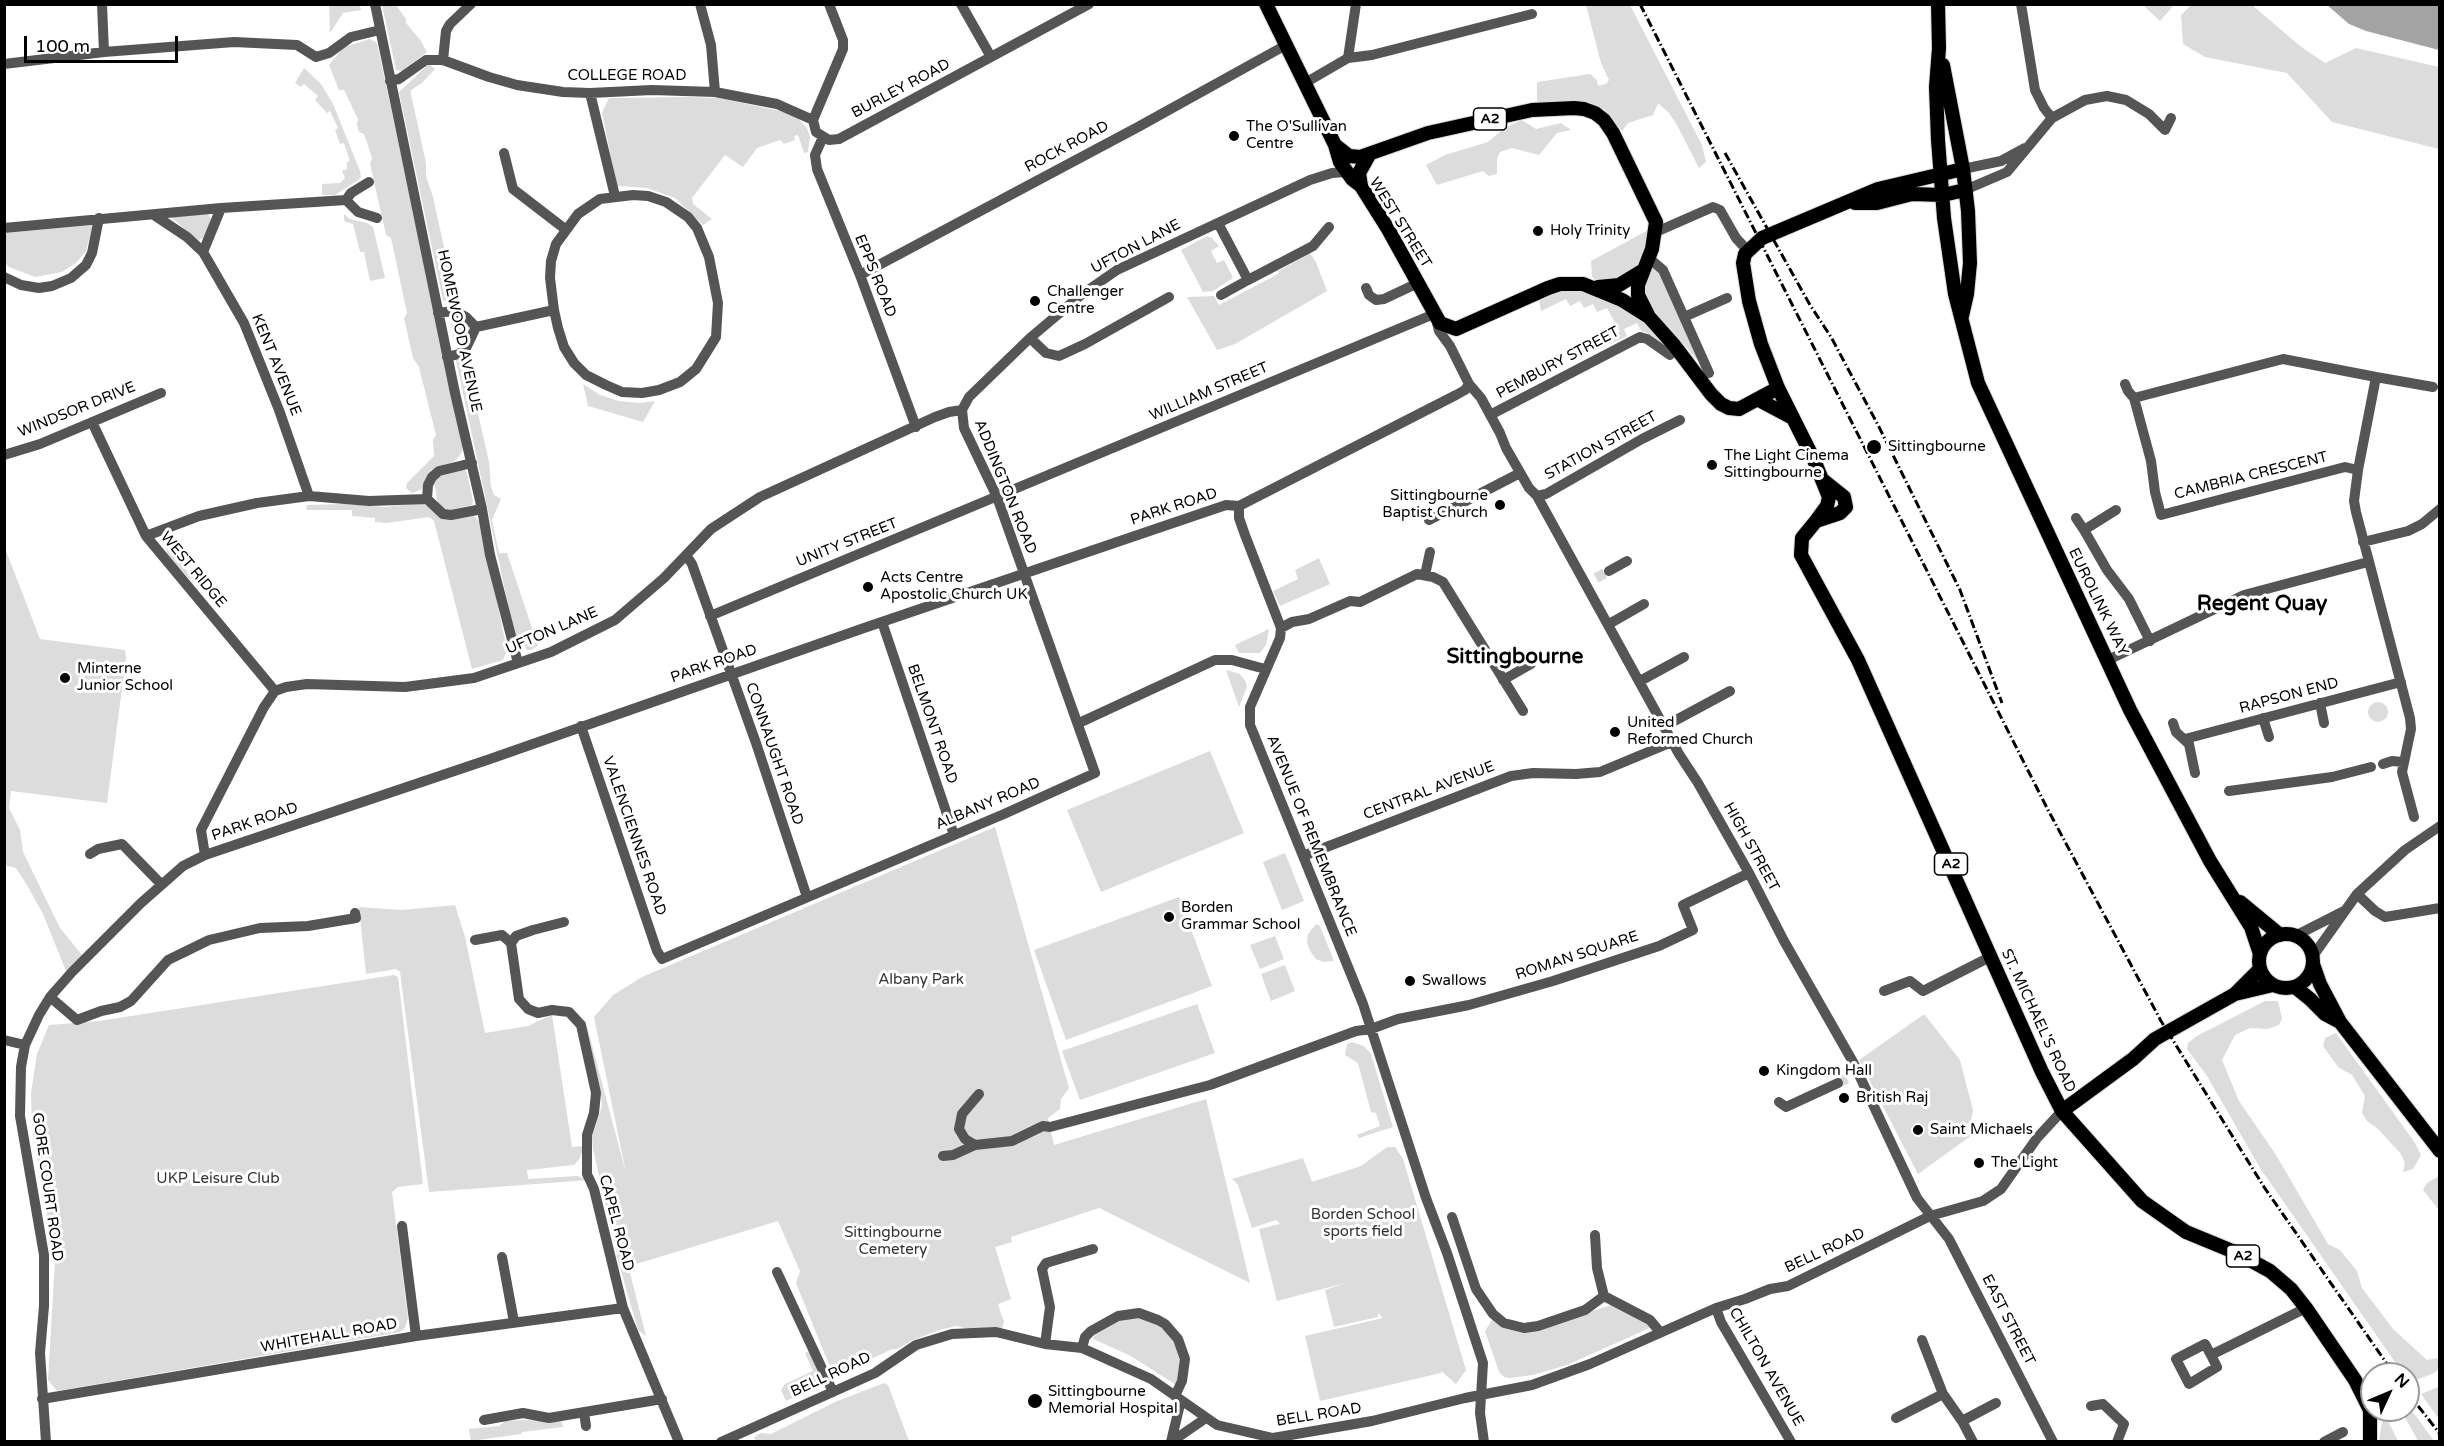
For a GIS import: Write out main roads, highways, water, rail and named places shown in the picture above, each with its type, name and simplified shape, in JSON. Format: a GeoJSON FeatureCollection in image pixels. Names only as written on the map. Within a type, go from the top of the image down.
{"type":"FeatureCollection","features":[{"type":"Feature","properties":{"kind":"main road","name":"WEST STREET"},"geometry":{"type":"LineString","coordinates":[[1266,4],[1335,145],[1337,157],[1346,172],[1360,186],[1395,241],[1435,317],[1445,326],[1456,329],[1560,284],[1583,284],[1593,287]]}},
{"type":"Feature","properties":{"kind":"main road"},"geometry":{"type":"LineString","coordinates":[[1938,4],[1939,48]]}},
{"type":"Feature","properties":{"kind":"main road","name":"EUROLINK WAY"},"geometry":{"type":"LineString","coordinates":[[1939,48],[1963,169],[1965,190],[1970,263],[1962,318]]}},
{"type":"Feature","properties":{"kind":"main road","name":"EUROLINK WAY"},"geometry":{"type":"LineString","coordinates":[[1939,48],[1936,87],[1941,175],[1950,266],[1954,294],[1978,383],[2004,444],[2130,710],[2251,927],[2260,954]]}},
{"type":"Feature","properties":{"kind":"main road","name":"A2"},"geometry":{"type":"LineString","coordinates":[[1370,155],[1428,133],[1500,116],[1540,109],[1584,109],[1600,117],[1609,125],[1656,222],[1656,232],[1649,258],[1642,271]]}},
{"type":"Feature","properties":{"kind":"main road"},"geometry":{"type":"LineString","coordinates":[[1335,145],[1352,157],[1370,155]]}},
{"type":"Feature","properties":{"kind":"main road"},"geometry":{"type":"LineString","coordinates":[[1360,186],[1359,173],[1370,155]]}},
{"type":"Feature","properties":{"kind":"main road"},"geometry":{"type":"LineString","coordinates":[[1850,203],[1878,189],[1963,169]]}},
{"type":"Feature","properties":{"kind":"main road"},"geometry":{"type":"LineString","coordinates":[[1850,203],[1877,203],[1926,193],[1943,195],[1965,190]]}},
{"type":"Feature","properties":{"kind":"main road","name":"ST. MICHAEL'S ROAD"},"geometry":{"type":"LineString","coordinates":[[1850,203],[1762,238],[1747,250],[1743,263],[1749,301],[1761,344],[1778,388],[1833,503],[1802,538],[1802,555],[1858,660],[1950,862],[1990,957],[2062,1112],[2142,1201],[2186,1232],[2237,1253],[2270,1271],[2290,1289],[2306,1308],[2355,1380],[2370,1410],[2370,1442]]}},
{"type":"Feature","properties":{"kind":"main road"},"geometry":{"type":"LineString","coordinates":[[1642,271],[1638,295],[1649,317],[1721,404],[1729,408],[1739,408],[1759,400],[1778,388]]}},
{"type":"Feature","properties":{"kind":"main road"},"geometry":{"type":"LineString","coordinates":[[1593,287],[1619,285],[1642,271]]}},
{"type":"Feature","properties":{"kind":"main road"},"geometry":{"type":"LineString","coordinates":[[1593,287],[1622,300],[1649,317]]}},
{"type":"Feature","properties":{"kind":"main road"},"geometry":{"type":"LineString","coordinates":[[1759,400],[1793,418]]}},
{"type":"Feature","properties":{"kind":"main road","name":"EUROLINK WAY"},"geometry":{"type":"LineString","coordinates":[[2229,891],[2264,924],[2288,935]]}},
{"type":"Feature","properties":{"kind":"main road"},"geometry":{"type":"LineString","coordinates":[[2313,960],[2307,979],[2295,987],[2280,988],[2273,985],[2267,981],[2260,969],[2260,954],[2268,942],[2288,935],[2307,944],[2313,960],[2320,984],[2340,1022],[2439,1151]]}},
{"type":"Feature","properties":{"kind":"main road"},"geometry":{"type":"LineString","coordinates":[[2062,1112],[2133,1059],[2155,1039],[2235,994],[2260,969]]}},
{"type":"Feature","properties":{"kind":"main road"},"geometry":{"type":"LineString","coordinates":[[2235,994],[2273,985]]}},
{"type":"Feature","properties":{"kind":"main road"},"geometry":{"type":"LineString","coordinates":[[2295,987],[2325,1014],[2340,1022]]}},
{"type":"Feature","properties":{"kind":"tunnel"},"geometry":{"type":"LineString","coordinates":[[1596,578],[1609,571]]}},
{"type":"Feature","properties":{"kind":"tunnel"},"geometry":{"type":"LineString","coordinates":[[1838,1083],[1850,1077]]}},
{"type":"Feature","properties":{"kind":"railway"},"geometry":{"type":"LineString","coordinates":[[1640,4],[2047,808],[2161,1021],[2264,1187],[2386,1362]]}},
{"type":"Feature","properties":{"kind":"railway"},"geometry":{"type":"LineString","coordinates":[[1725,153],[1810,305],[1831,337],[1878,425],[1960,590],[2002,703]]}},
{"type":"Feature","properties":{"kind":"railway"},"geometry":{"type":"LineString","coordinates":[[2420,1408],[2440,1434]]}},
{"type":"Feature","properties":{"kind":"place","name":"The O'Sullivan Centre"},"geometry":{"type":"Point","coordinates":[1234,136]}},
{"type":"Feature","properties":{"kind":"place","name":"Holy Trinity"},"geometry":{"type":"Point","coordinates":[1538,231]}},
{"type":"Feature","properties":{"kind":"place","name":"Challenger Centre"},"geometry":{"type":"Point","coordinates":[1035,301]}},
{"type":"Feature","properties":{"kind":"place","name":"Sittingbourne"},"geometry":{"type":"Point","coordinates":[1874,447]}},
{"type":"Feature","properties":{"kind":"place","name":"The Light Cinema Sittingbourne"},"geometry":{"type":"Point","coordinates":[1712,465]}},
{"type":"Feature","properties":{"kind":"place","name":"Sittingbourne Baptist Church"},"geometry":{"type":"Point","coordinates":[1500,505]}},
{"type":"Feature","properties":{"kind":"place","name":"Acts Centre Apostolic Church UK"},"geometry":{"type":"Point","coordinates":[868,587]}},
{"type":"Feature","properties":{"kind":"place","name":"Minterne Junior School"},"geometry":{"type":"Point","coordinates":[65,678]}},
{"type":"Feature","properties":{"kind":"place","name":"United Reformed Church"},"geometry":{"type":"Point","coordinates":[1615,732]}},
{"type":"Feature","properties":{"kind":"place","name":"Borden Grammar School"},"geometry":{"type":"Point","coordinates":[1169,917]}},
{"type":"Feature","properties":{"kind":"place","name":"Swallows"},"geometry":{"type":"Point","coordinates":[1410,981]}},
{"type":"Feature","properties":{"kind":"place","name":"Kingdom Hall"},"geometry":{"type":"Point","coordinates":[1764,1071]}},
{"type":"Feature","properties":{"kind":"place","name":"British Raj"},"geometry":{"type":"Point","coordinates":[1844,1098]}},
{"type":"Feature","properties":{"kind":"place","name":"Saint Michaels"},"geometry":{"type":"Point","coordinates":[1918,1130]}},
{"type":"Feature","properties":{"kind":"place","name":"The Light"},"geometry":{"type":"Point","coordinates":[1979,1163]}},
{"type":"Feature","properties":{"kind":"place","name":"Sittingbourne Memorial Hospital"},"geometry":{"type":"Point","coordinates":[1035,1401]}},
{"type":"Feature","properties":{"kind":"district","name":"Regent Quay"},"geometry":{"type":"Point","coordinates":[2262,604]}},
{"type":"Feature","properties":{"kind":"district","name":"Sittingbourne"},"geometry":{"type":"Point","coordinates":[1515,657]}},
{"type":"Feature","properties":{"kind":"park label","name":"Albany Park"},"geometry":{"type":"Point","coordinates":[921,980]}},
{"type":"Feature","properties":{"kind":"park label","name":"UKP Leisure Club"},"geometry":{"type":"Point","coordinates":[218,1179]}},
{"type":"Feature","properties":{"kind":"park label","name":"Borden School sports field"},"geometry":{"type":"Point","coordinates":[1363,1224]}},
{"type":"Feature","properties":{"kind":"park label","name":"Sittingbourne Cemetery"},"geometry":{"type":"Point","coordinates":[893,1242]}}]}
